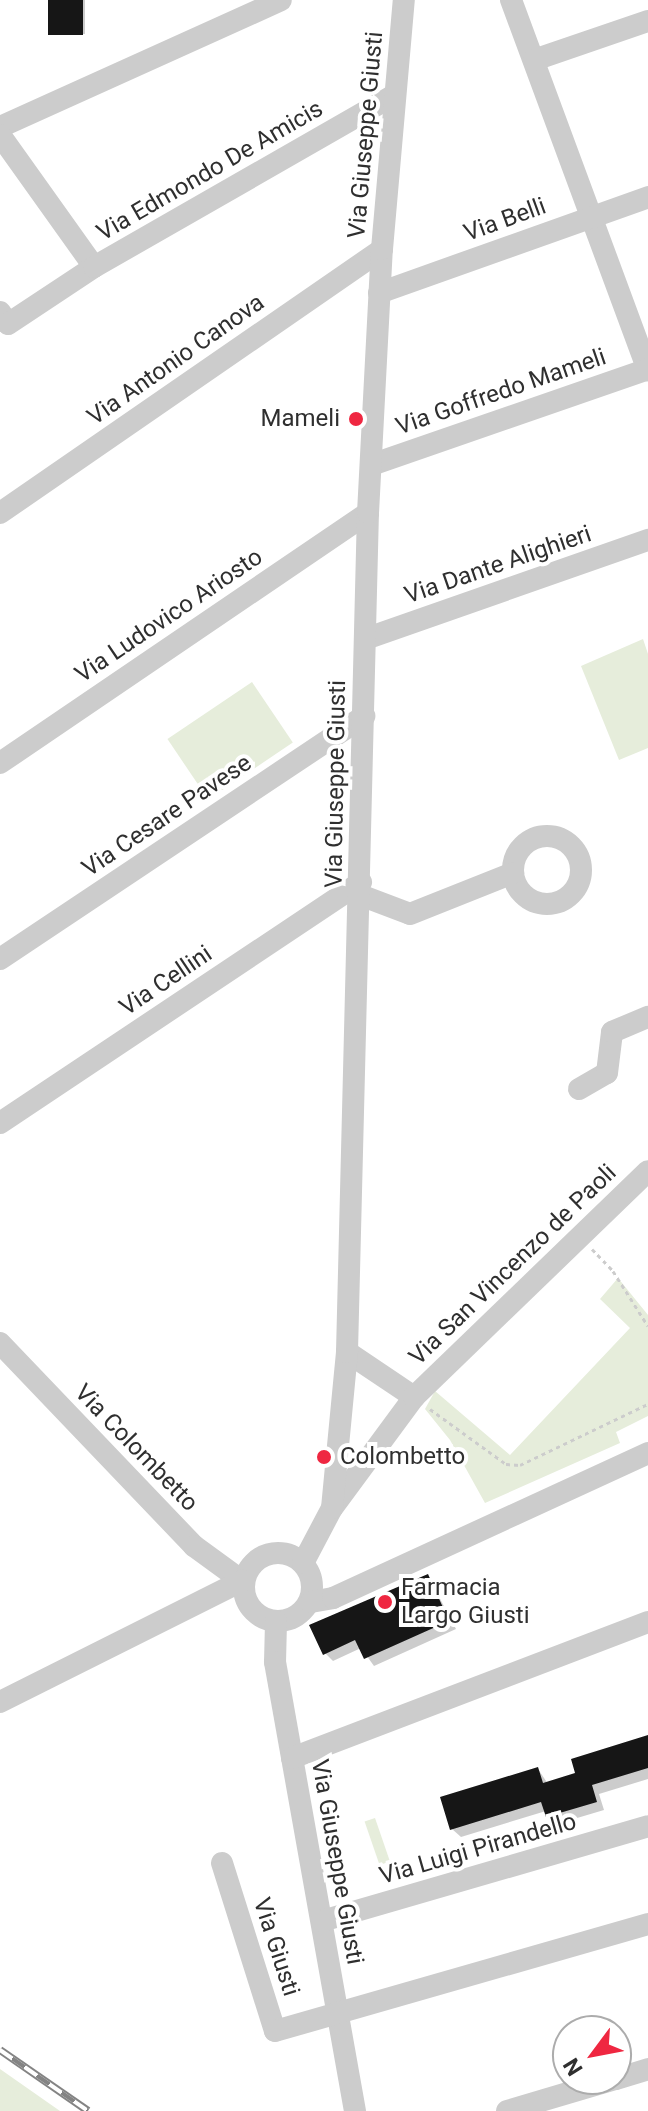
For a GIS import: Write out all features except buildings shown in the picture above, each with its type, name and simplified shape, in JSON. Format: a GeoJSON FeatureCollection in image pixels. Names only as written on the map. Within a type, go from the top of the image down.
{"type":"FeatureCollection","features":[{"type":"Feature","properties":{"kind":"street"},"geometry":{"type":"LineString","coordinates":[[0,127],[281,0]]}},
{"type":"Feature","properties":{"kind":"street","name":"Via Giuseppe Giusti"},"geometry":{"type":"LineString","coordinates":[[303,1563],[332,1508],[347,1352],[368,513],[382,249],[393,96],[404,0]]}},
{"type":"Feature","properties":{"kind":"street"},"geometry":{"type":"LineString","coordinates":[[511,0],[648,370]]}},
{"type":"Feature","properties":{"kind":"street"},"geometry":{"type":"LineString","coordinates":[[534,60],[648,21]]}},
{"type":"Feature","properties":{"kind":"street","name":"Via Edmondo De Amicis"},"geometry":{"type":"LineString","coordinates":[[0,312],[8,324],[94,267],[393,96]]}},
{"type":"Feature","properties":{"kind":"street","name":"Via Edmondo De Amicis"},"geometry":{"type":"LineString","coordinates":[[0,135],[94,267]]}},
{"type":"Feature","properties":{"kind":"street","name":"Via Belli"},"geometry":{"type":"LineString","coordinates":[[379,293],[648,197]]}},
{"type":"Feature","properties":{"kind":"street","name":"Via Antonio Canova"},"geometry":{"type":"LineString","coordinates":[[0,513],[382,249]]}},
{"type":"Feature","properties":{"kind":"street","name":"Via Goffredo Mameli"},"geometry":{"type":"LineString","coordinates":[[371,465],[648,370]]}},
{"type":"Feature","properties":{"kind":"street","name":"Via Ludovico Ariosto"},"geometry":{"type":"LineString","coordinates":[[0,763],[368,513]]}},
{"type":"Feature","properties":{"kind":"street","name":"Via Dante Alighieri"},"geometry":{"type":"LineString","coordinates":[[365,639],[648,540]]}},
{"type":"Feature","properties":{"kind":"street","name":"Via Cesare Pavese"},"geometry":{"type":"LineString","coordinates":[[0,959],[364,716]]}},
{"type":"Feature","properties":{"kind":"street"},"geometry":{"type":"LineString","coordinates":[[360,889],[410,914],[513,873]]}},
{"type":"Feature","properties":{"kind":"street","name":"Via Cellini"},"geometry":{"type":"LineString","coordinates":[[0,1123],[360,889]]}},
{"type":"Feature","properties":{"kind":"street"},"geometry":{"type":"LineString","coordinates":[[579,1089],[607,1073],[612,1032],[648,1017]]}},
{"type":"Feature","properties":{"kind":"street","name":"Via San Vincenzo de Paoli"},"geometry":{"type":"LineString","coordinates":[[332,1508],[414,1397],[648,1171]]}},
{"type":"Feature","properties":{"kind":"street","name":"Via Colombetto"},"geometry":{"type":"LineString","coordinates":[[0,1343],[194,1546],[242,1581]]}},
{"type":"Feature","properties":{"kind":"street","name":"Via San Vincenzo de Paoli"},"geometry":{"type":"LineString","coordinates":[[347,1352],[414,1397]]}},
{"type":"Feature","properties":{"kind":"street"},"geometry":{"type":"LineString","coordinates":[[311,1602],[333,1598],[648,1453]]}},
{"type":"Feature","properties":{"kind":"street"},"geometry":{"type":"LineString","coordinates":[[0,1702],[242,1581],[260,1558],[280,1552],[303,1563],[313,1582],[311,1602],[297,1618],[276,1622],[256,1614],[242,1581]]}},
{"type":"Feature","properties":{"kind":"street","name":"Via Giuseppe Giusti"},"geometry":{"type":"LineString","coordinates":[[276,1622],[275,1662],[355,2111]]}},
{"type":"Feature","properties":{"kind":"street"},"geometry":{"type":"LineString","coordinates":[[292,1758],[648,1622]]}},
{"type":"Feature","properties":{"kind":"street","name":"Via Luigi Pirandello"},"geometry":{"type":"LineString","coordinates":[[322,1921],[648,1826]]}},
{"type":"Feature","properties":{"kind":"street","name":"Via Giusti"},"geometry":{"type":"LineString","coordinates":[[222,1863],[275,2031],[338,2015]]}},
{"type":"Feature","properties":{"kind":"street"},"geometry":{"type":"LineString","coordinates":[[338,2015],[648,1924]]}},
{"type":"Feature","properties":{"kind":"street"},"geometry":{"type":"LineString","coordinates":[[507,2111],[562,2095]]}},
{"type":"Feature","properties":{"kind":"path"},"geometry":{"type":"LineString","coordinates":[[579,1236],[613,1271],[648,1326]]}},
{"type":"Feature","properties":{"kind":"path"},"geometry":{"type":"LineString","coordinates":[[414,1397],[506,1464],[520,1465],[648,1404]]}},
{"type":"Feature","properties":{"kind":"green space"},"geometry":{"type":"Polygon","coordinates":[[[643,639],[648,654],[648,748],[619,760],[581,666],[643,639]]]}},
{"type":"Feature","properties":{"kind":"green space"},"geometry":{"type":"Polygon","coordinates":[[[252,682],[293,743],[208,800],[167,739],[252,682]]]}},
{"type":"Feature","properties":{"kind":"green space"},"geometry":{"type":"Polygon","coordinates":[[[618,1278],[648,1315],[648,1416],[616,1432],[620,1443],[485,1503],[450,1440],[425,1409],[435,1391],[510,1455],[630,1328],[600,1299],[618,1278]]]}},
{"type":"Feature","properties":{"kind":"green space"},"geometry":{"type":"Polygon","coordinates":[[[375,1818],[390,1861],[380,1865],[365,1822],[375,1818]]]}},
{"type":"Feature","properties":{"kind":"green space"},"geometry":{"type":"Polygon","coordinates":[[[0,2069],[60,2111],[0,2111],[0,2069]]]}},
{"type":"Feature","properties":{"kind":"railway"},"geometry":{"type":"LineString","coordinates":[[0,2050],[88,2111]]}},
{"type":"Feature","properties":{"kind":"place","name":"Mameli"},"geometry":{"type":"Point","coordinates":[356,419]}},
{"type":"Feature","properties":{"kind":"place","name":"Colombetto"},"geometry":{"type":"Point","coordinates":[324,1457]}},
{"type":"Feature","properties":{"kind":"place","name":"Farmacia Largo Giusti"},"geometry":{"type":"Point","coordinates":[385,1602]}}]}
